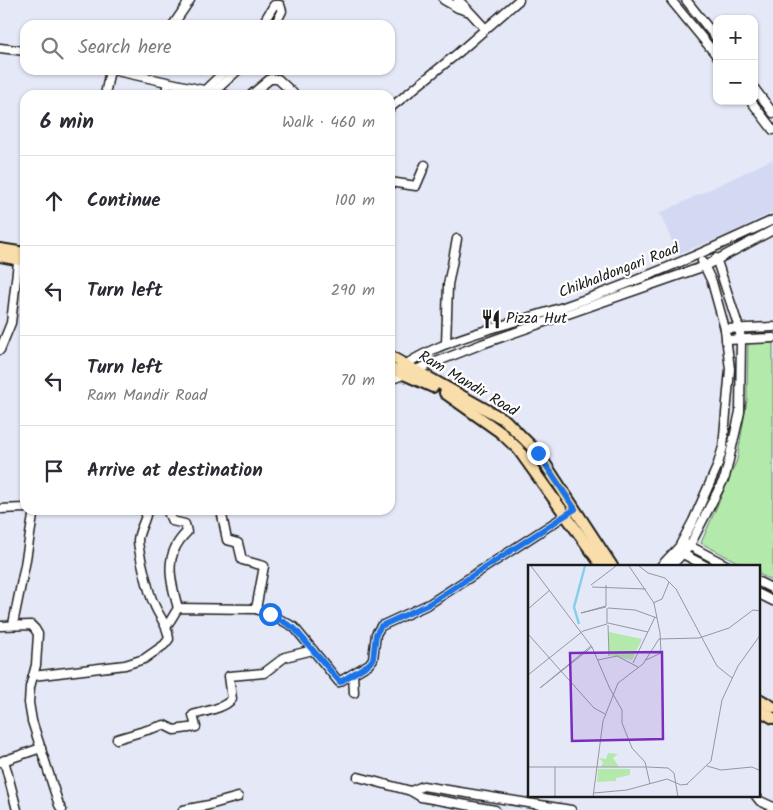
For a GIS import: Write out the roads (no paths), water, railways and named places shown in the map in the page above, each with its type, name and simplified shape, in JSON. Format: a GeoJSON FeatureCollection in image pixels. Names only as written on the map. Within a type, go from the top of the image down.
{"type":"FeatureCollection","features":[{"type":"Feature","properties":{"kind":"main road"},"geometry":{"type":"LineString","coordinates":[[0,249],[20,256]]}},
{"type":"Feature","properties":{"kind":"main road"},"geometry":{"type":"LineString","coordinates":[[0,256],[20,257]]}},
{"type":"Feature","properties":{"kind":"main road","name":"Ram Mandir Road"},"geometry":{"type":"LineString","coordinates":[[396,372],[416,371],[505,420],[538,453],[611,565]]}},
{"type":"Feature","properties":{"kind":"main road"},"geometry":{"type":"LineString","coordinates":[[396,372],[440,390],[500,432],[518,449],[601,565]]}},
{"type":"Feature","properties":{"kind":"main road"},"geometry":{"type":"LineString","coordinates":[[760,699],[773,707]]}},
{"type":"Feature","properties":{"kind":"main road"},"geometry":{"type":"LineString","coordinates":[[760,711],[773,718]]}},
{"type":"Feature","properties":{"kind":"street"},"geometry":{"type":"LineString","coordinates":[[176,20],[190,0]]}},
{"type":"Feature","properties":{"kind":"street"},"geometry":{"type":"LineString","coordinates":[[444,0],[467,11]]}},
{"type":"Feature","properties":{"kind":"street"},"geometry":{"type":"LineString","coordinates":[[458,0],[486,29]]}},
{"type":"Feature","properties":{"kind":"street"},"geometry":{"type":"LineString","coordinates":[[395,104],[519,0]]}},
{"type":"Feature","properties":{"kind":"street"},"geometry":{"type":"LineString","coordinates":[[671,0],[713,51]]}},
{"type":"Feature","properties":{"kind":"street"},"geometry":{"type":"LineString","coordinates":[[686,0],[713,33]]}},
{"type":"Feature","properties":{"kind":"street"},"geometry":{"type":"LineString","coordinates":[[267,20],[274,5],[278,4],[282,11],[278,20]]}},
{"type":"Feature","properties":{"kind":"street"},"geometry":{"type":"LineString","coordinates":[[0,48],[20,50]]}},
{"type":"Feature","properties":{"kind":"street"},"geometry":{"type":"LineString","coordinates":[[106,90],[110,75]]}},
{"type":"Feature","properties":{"kind":"street"},"geometry":{"type":"LineString","coordinates":[[133,75],[200,90]]}},
{"type":"Feature","properties":{"kind":"street"},"geometry":{"type":"LineString","coordinates":[[155,80],[156,75]]}},
{"type":"Feature","properties":{"kind":"street"},"geometry":{"type":"LineString","coordinates":[[205,90],[221,75]]}},
{"type":"Feature","properties":{"kind":"street"},"geometry":{"type":"LineString","coordinates":[[217,90],[233,75]]}},
{"type":"Feature","properties":{"kind":"street"},"geometry":{"type":"LineString","coordinates":[[257,90],[270,79],[278,79],[290,90]]}},
{"type":"Feature","properties":{"kind":"street"},"geometry":{"type":"LineString","coordinates":[[167,90],[168,83]]}},
{"type":"Feature","properties":{"kind":"street"},"geometry":{"type":"LineString","coordinates":[[758,93],[773,113]]}},
{"type":"Feature","properties":{"kind":"street"},"geometry":{"type":"LineString","coordinates":[[754,105],[773,130]]}},
{"type":"Feature","properties":{"kind":"street"},"geometry":{"type":"LineString","coordinates":[[395,183],[416,186],[425,165]]}},
{"type":"Feature","properties":{"kind":"street","name":"Chikhaldongari Road"},"geometry":{"type":"LineString","coordinates":[[396,372],[446,344],[566,307],[700,255],[773,220]]}},
{"type":"Feature","properties":{"kind":"street","name":"Chikhaldongari Road"},"geometry":{"type":"LineString","coordinates":[[416,371],[482,344],[717,261],[773,230]]}},
{"type":"Feature","properties":{"kind":"street"},"geometry":{"type":"LineString","coordinates":[[446,344],[448,285],[458,238]]}},
{"type":"Feature","properties":{"kind":"street"},"geometry":{"type":"LineString","coordinates":[[662,565],[686,544],[724,477],[740,412],[741,339],[712,249]]}},
{"type":"Feature","properties":{"kind":"street"},"geometry":{"type":"LineString","coordinates":[[686,544],[717,467],[723,447],[730,369],[725,330],[712,282],[700,255]]}},
{"type":"Feature","properties":{"kind":"street"},"geometry":{"type":"LineString","coordinates":[[0,350],[11,323],[20,269]]}},
{"type":"Feature","properties":{"kind":"street"},"geometry":{"type":"LineString","coordinates":[[725,330],[773,327]]}},
{"type":"Feature","properties":{"kind":"street"},"geometry":{"type":"LineString","coordinates":[[726,340],[773,338]]}},
{"type":"Feature","properties":{"kind":"street"},"geometry":{"type":"LineString","coordinates":[[0,509],[20,508]]}},
{"type":"Feature","properties":{"kind":"street"},"geometry":{"type":"LineString","coordinates":[[178,608],[256,609],[270,614],[294,628],[340,682],[369,664],[373,659],[376,634],[381,626],[429,604],[575,509]]}},
{"type":"Feature","properties":{"kind":"street"},"geometry":{"type":"LineString","coordinates":[[13,624],[33,515]]}},
{"type":"Feature","properties":{"kind":"street"},"geometry":{"type":"LineString","coordinates":[[33,676],[125,665],[144,659],[169,640],[166,626],[153,604],[138,542],[140,528],[146,515]]}},
{"type":"Feature","properties":{"kind":"street"},"geometry":{"type":"LineString","coordinates":[[166,626],[178,608],[170,578],[172,553],[178,541],[187,532],[185,524],[172,521],[169,515]]}},
{"type":"Feature","properties":{"kind":"street"},"geometry":{"type":"LineString","coordinates":[[222,515],[227,540],[238,543],[242,560],[264,566],[256,609]]}},
{"type":"Feature","properties":{"kind":"street"},"geometry":{"type":"LineString","coordinates":[[686,544],[726,565]]}},
{"type":"Feature","properties":{"kind":"street"},"geometry":{"type":"LineString","coordinates":[[672,565],[679,552]]}},
{"type":"Feature","properties":{"kind":"street"},"geometry":{"type":"LineString","coordinates":[[679,552],[704,565]]}},
{"type":"Feature","properties":{"kind":"street"},"geometry":{"type":"LineString","coordinates":[[760,582],[773,589]]}},
{"type":"Feature","properties":{"kind":"street"},"geometry":{"type":"LineString","coordinates":[[760,594],[773,601]]}},
{"type":"Feature","properties":{"kind":"street"},"geometry":{"type":"LineString","coordinates":[[0,626],[13,624],[31,625],[38,634],[36,665],[30,687],[29,703],[32,721],[62,810]]}},
{"type":"Feature","properties":{"kind":"street"},"geometry":{"type":"LineString","coordinates":[[117,739],[164,725],[174,730],[196,727],[193,715],[220,707],[229,703],[232,699],[229,676],[264,673],[285,657],[313,650]]}},
{"type":"Feature","properties":{"kind":"street"},"geometry":{"type":"LineString","coordinates":[[353,674],[354,693]]}},
{"type":"Feature","properties":{"kind":"street"},"geometry":{"type":"LineString","coordinates":[[17,810],[2,761],[41,748]]}},
{"type":"Feature","properties":{"kind":"street"},"geometry":{"type":"LineString","coordinates":[[358,777],[411,791],[422,797],[495,810]]}},
{"type":"Feature","properties":{"kind":"street"},"geometry":{"type":"LineString","coordinates":[[411,791],[423,786],[546,808],[571,810]]}},
{"type":"Feature","properties":{"kind":"street"},"geometry":{"type":"LineString","coordinates":[[182,810],[238,797]]}},
{"type":"Feature","properties":{"kind":"street"},"geometry":{"type":"LineString","coordinates":[[758,798],[773,807]]}},
{"type":"Feature","properties":{"kind":"place","name":"Pizza Hut"},"geometry":{"type":"Point","coordinates":[491,319]}}]}
